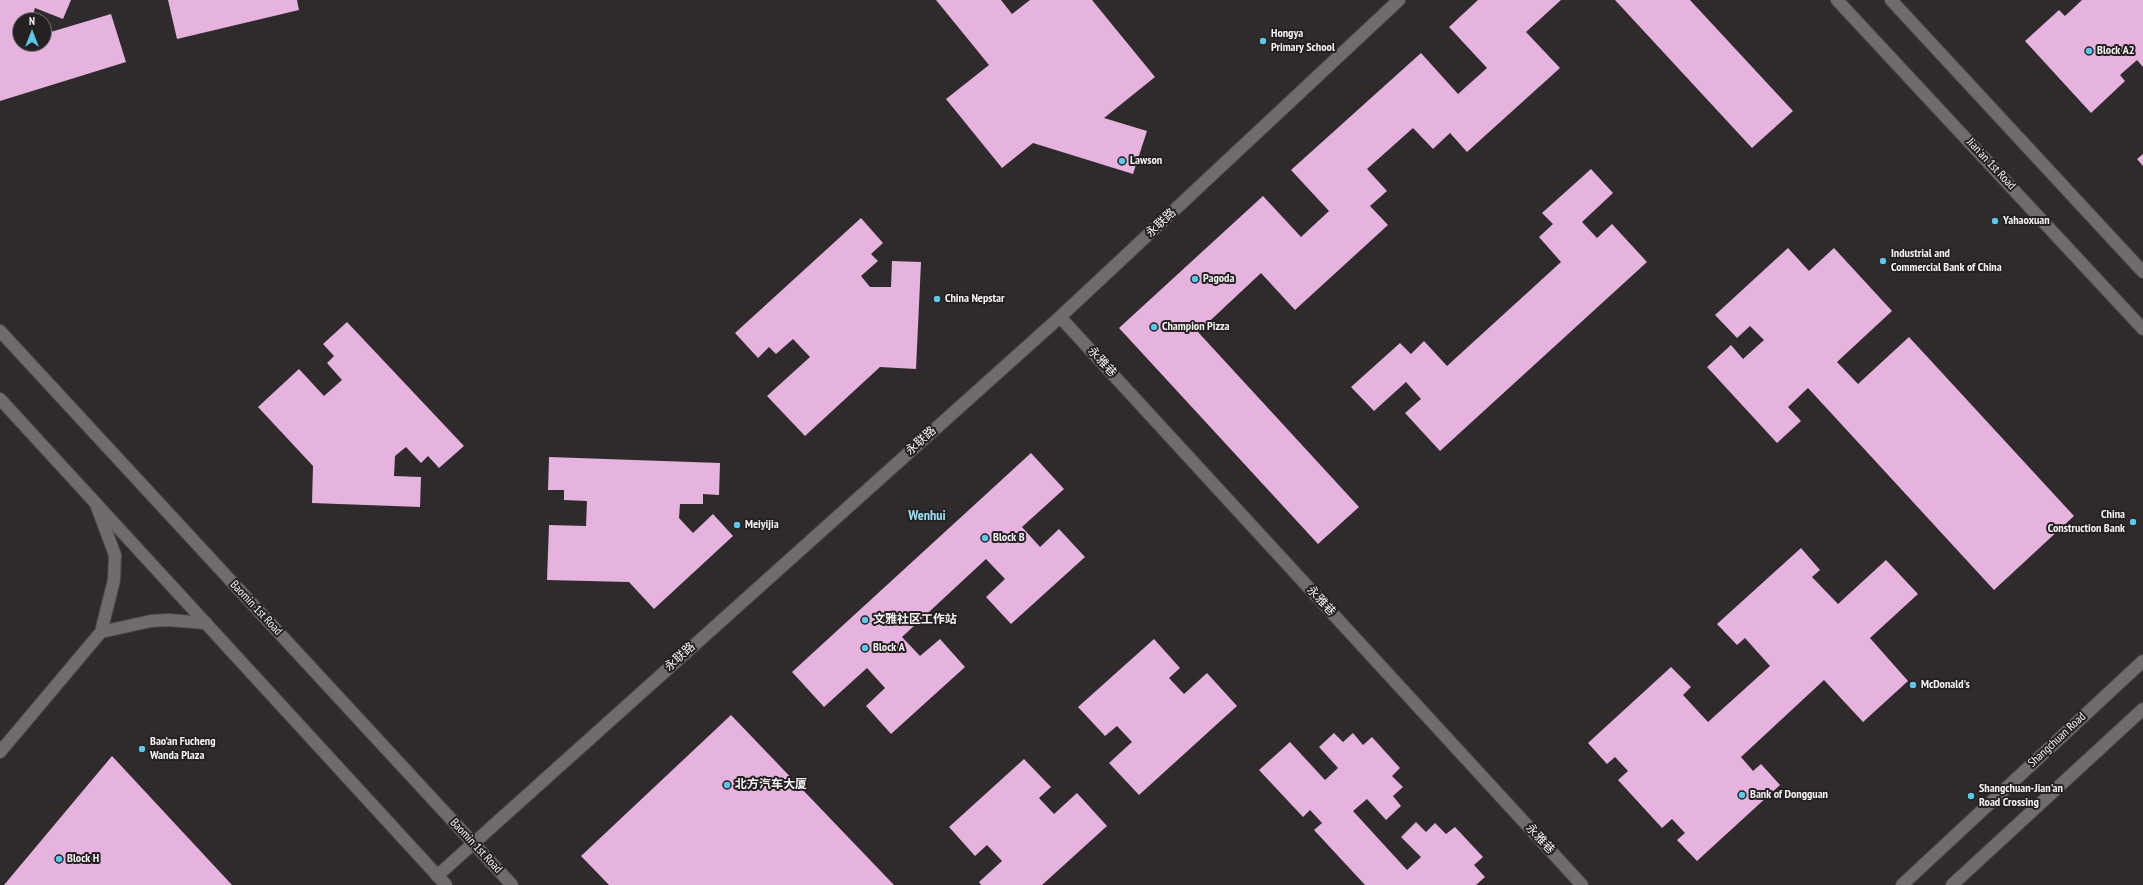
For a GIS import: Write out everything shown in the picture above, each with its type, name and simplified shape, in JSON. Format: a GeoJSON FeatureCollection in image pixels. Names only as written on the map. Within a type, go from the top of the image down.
{"type":"FeatureCollection","features":[{"type":"Feature","properties":{"kind":"main road","name":"永联路"},"geometry":{"type":"LineString","coordinates":[[437,876],[1060,317],[1399,0]]}},
{"type":"Feature","properties":{"kind":"main road","name":"Jian'an 1st Road"},"geometry":{"type":"LineString","coordinates":[[1837,0],[2143,329]]}},
{"type":"Feature","properties":{"kind":"main road"},"geometry":{"type":"LineString","coordinates":[[1891,0],[2143,272]]}},
{"type":"Feature","properties":{"kind":"main road","name":"永雅巷"},"geometry":{"type":"LineString","coordinates":[[1060,317],[1582,885]]}},
{"type":"Feature","properties":{"kind":"main road","name":"Baomin 1st Road"},"geometry":{"type":"LineString","coordinates":[[0,331],[512,885]]}},
{"type":"Feature","properties":{"kind":"main road"},"geometry":{"type":"LineString","coordinates":[[0,399],[446,885]]}},
{"type":"Feature","properties":{"kind":"main road"},"geometry":{"type":"LineString","coordinates":[[0,752],[102,632],[114,580],[115,555],[96,503]]}},
{"type":"Feature","properties":{"kind":"main road"},"geometry":{"type":"LineString","coordinates":[[102,632],[151,621],[168,620],[206,623]]}},
{"type":"Feature","properties":{"kind":"main road","name":"Shangchuan Road"},"geometry":{"type":"LineString","coordinates":[[1902,885],[2143,661]]}},
{"type":"Feature","properties":{"kind":"main road"},"geometry":{"type":"LineString","coordinates":[[1952,885],[2143,709]]}},
{"type":"Feature","properties":{"kind":"building"},"geometry":{"type":"Polygon","coordinates":[[[0,0],[71,0],[63,19],[52,15],[52,12],[45,12],[35,8],[34,12],[12,12],[12,52],[52,52],[52,32],[111,14],[126,62],[0,101],[0,0]]]}},
{"type":"Feature","properties":{"kind":"building"},"geometry":{"type":"Polygon","coordinates":[[[168,0],[297,0],[299,10],[177,39],[168,0]]]}},
{"type":"Feature","properties":{"kind":"building"},"geometry":{"type":"Polygon","coordinates":[[[936,0],[1001,0],[1012,14],[1030,0],[1092,0],[1155,77],[1104,118],[1147,131],[1133,174],[1033,143],[1002,168],[946,99],[989,65],[936,0]]]}},
{"type":"Feature","properties":{"kind":"building"},"geometry":{"type":"Polygon","coordinates":[[[1478,0],[1561,0],[1526,32],[1560,68],[1467,152],[1450,133],[1433,149],[1413,128],[1367,169],[1387,191],[1370,206],[1388,225],[1295,310],[1261,273],[1198,332],[1359,507],[1318,544],[1119,328],[1263,196],[1301,237],[1329,211],[1291,170],[1421,53],[1458,94],[1487,68],[1449,27],[1478,0]]]}},
{"type":"Feature","properties":{"kind":"building"},"geometry":{"type":"Polygon","coordinates":[[[1615,0],[1690,0],[1793,111],[1752,148],[1615,0]]]}},
{"type":"Feature","properties":{"kind":"building","name":"Block A2"},"geometry":{"type":"Polygon","coordinates":[[[2082,0],[2143,0],[2143,67],[2137,60],[2120,75],[2125,81],[2091,113],[2025,41],[2059,10],[2065,16],[2082,0]]]}},
{"type":"Feature","properties":{"kind":"building"},"geometry":{"type":"Polygon","coordinates":[[[2143,154],[2143,166],[2137,159],[2143,154]]]}},
{"type":"Feature","properties":{"kind":"building"},"geometry":{"type":"Polygon","coordinates":[[[1591,169],[1613,193],[1582,222],[1597,238],[1612,224],[1647,262],[1440,451],[1405,413],[1421,399],[1406,382],[1374,411],[1351,387],[1400,343],[1411,354],[1424,341],[1447,366],[1561,262],[1539,237],[1553,224],[1542,213],[1591,169]]]}},
{"type":"Feature","properties":{"kind":"building"},"geometry":{"type":"Polygon","coordinates":[[[861,218],[883,243],[871,254],[878,261],[861,276],[870,287],[891,287],[892,261],[921,262],[916,369],[880,367],[805,436],[767,396],[810,357],[793,339],[776,354],[769,347],[758,358],[735,333],[861,218]]]}},
{"type":"Feature","properties":{"kind":"building"},"geometry":{"type":"Polygon","coordinates":[[[1788,248],[1809,271],[1834,248],[1892,311],[1837,362],[1858,384],[1909,337],[2074,516],[1994,590],[1808,388],[1788,407],[1801,421],[1777,443],[1707,367],[1731,345],[1743,359],[1764,340],[1750,326],[1737,338],[1715,315],[1788,248]]]}},
{"type":"Feature","properties":{"kind":"building"},"geometry":{"type":"Polygon","coordinates":[[[347,322],[464,446],[439,468],[428,456],[421,463],[406,447],[395,456],[394,476],[421,477],[420,507],[312,503],[313,466],[258,407],[299,369],[324,396],[342,380],[327,363],[334,356],[323,344],[347,322]]]}},
{"type":"Feature","properties":{"kind":"building"},"geometry":{"type":"Polygon","coordinates":[[[1031,453],[1064,489],[1022,527],[1040,547],[1059,529],[1085,557],[1011,624],[986,597],[1005,579],[986,559],[902,637],[920,656],[940,639],[965,667],[891,734],[866,706],[885,688],[867,668],[824,707],[792,672],[1031,453]]]}},
{"type":"Feature","properties":{"kind":"building"},"geometry":{"type":"Polygon","coordinates":[[[549,457],[720,463],[719,495],[703,494],[703,504],[680,504],[679,518],[693,533],[713,514],[733,536],[654,609],[629,582],[547,580],[549,525],[586,526],[587,501],[564,500],[564,490],[548,490],[549,457]]]}},
{"type":"Feature","properties":{"kind":"building"},"geometry":{"type":"Polygon","coordinates":[[[1801,548],[1820,570],[1812,577],[1838,604],[1886,560],[1918,594],[1870,638],[1908,681],[1863,722],[1824,680],[1741,757],[1753,771],[1761,764],[1780,785],[1697,861],[1677,840],[1685,833],[1672,819],[1662,828],[1618,780],[1628,771],[1615,757],[1607,764],[1588,743],[1671,667],[1691,687],[1683,695],[1708,722],[1770,666],[1745,638],[1737,645],[1717,624],[1801,548]]]}},
{"type":"Feature","properties":{"kind":"building"},"geometry":{"type":"Polygon","coordinates":[[[1154,639],[1180,668],[1169,678],[1184,694],[1207,673],[1237,706],[1139,795],[1109,763],[1132,742],[1117,726],[1105,736],[1078,707],[1154,639]]]}},
{"type":"Feature","properties":{"kind":"building","name":"北方汽车大厦"},"geometry":{"type":"Polygon","coordinates":[[[731,715],[894,885],[609,885],[581,856],[731,715]]]}},
{"type":"Feature","properties":{"kind":"building"},"geometry":{"type":"Polygon","coordinates":[[[1334,733],[1343,742],[1353,733],[1363,745],[1372,737],[1400,768],[1392,776],[1403,787],[1393,796],[1401,806],[1386,820],[1367,799],[1353,811],[1407,870],[1421,857],[1401,837],[1416,822],[1426,832],[1435,823],[1446,834],[1455,827],[1483,857],[1474,865],[1485,877],[1476,885],[1365,885],[1314,830],[1322,823],[1310,810],[1303,817],[1259,770],[1290,742],[1325,780],[1338,768],[1319,747],[1334,733]]]}},
{"type":"Feature","properties":{"kind":"building"},"geometry":{"type":"Polygon","coordinates":[[[112,756],[232,885],[4,885],[112,756]]]}},
{"type":"Feature","properties":{"kind":"building"},"geometry":{"type":"Polygon","coordinates":[[[1024,759],[1051,787],[1039,798],[1054,814],[1077,793],[1107,826],[1042,885],[981,885],[979,882],[1002,861],[987,845],[975,856],[949,827],[1024,759]]]}},
{"type":"Feature","properties":{"kind":"place","name":"Hongya Primary School"},"geometry":{"type":"Point","coordinates":[1263,41]}},
{"type":"Feature","properties":{"kind":"place","name":"Block A2"},"geometry":{"type":"Point","coordinates":[2089,51]}},
{"type":"Feature","properties":{"kind":"place","name":"Lawson"},"geometry":{"type":"Point","coordinates":[1122,161]}},
{"type":"Feature","properties":{"kind":"place","name":"Yahaoxuan"},"geometry":{"type":"Point","coordinates":[1995,221]}},
{"type":"Feature","properties":{"kind":"place","name":"Industrial and Commercial Bank of China"},"geometry":{"type":"Point","coordinates":[1883,261]}},
{"type":"Feature","properties":{"kind":"place","name":"Pagoda"},"geometry":{"type":"Point","coordinates":[1195,279]}},
{"type":"Feature","properties":{"kind":"place","name":"China Nepstar"},"geometry":{"type":"Point","coordinates":[937,299]}},
{"type":"Feature","properties":{"kind":"place","name":"Champion Pizza"},"geometry":{"type":"Point","coordinates":[1154,327]}},
{"type":"Feature","properties":{"kind":"place","name":"China Construction Bank"},"geometry":{"type":"Point","coordinates":[2133,522]}},
{"type":"Feature","properties":{"kind":"place","name":"Meiyijia"},"geometry":{"type":"Point","coordinates":[737,525]}},
{"type":"Feature","properties":{"kind":"place","name":"Block B"},"geometry":{"type":"Point","coordinates":[985,538]}},
{"type":"Feature","properties":{"kind":"place","name":"文雅社区工作站"},"geometry":{"type":"Point","coordinates":[865,620]}},
{"type":"Feature","properties":{"kind":"place","name":"Block A"},"geometry":{"type":"Point","coordinates":[865,648]}},
{"type":"Feature","properties":{"kind":"place","name":"McDonald's"},"geometry":{"type":"Point","coordinates":[1913,685]}},
{"type":"Feature","properties":{"kind":"place","name":"Bao’an Fucheng Wanda Plaza"},"geometry":{"type":"Point","coordinates":[142,749]}},
{"type":"Feature","properties":{"kind":"place","name":"北方汽车大厦"},"geometry":{"type":"Point","coordinates":[727,785]}},
{"type":"Feature","properties":{"kind":"place","name":"Bank of Dongguan"},"geometry":{"type":"Point","coordinates":[1742,795]}},
{"type":"Feature","properties":{"kind":"place","name":"Shangchuan-Jian'an Road Crossing"},"geometry":{"type":"Point","coordinates":[1971,796]}},
{"type":"Feature","properties":{"kind":"place","name":"Block H"},"geometry":{"type":"Point","coordinates":[59,859]}},
{"type":"Feature","properties":{"kind":"district","name":"Wenhui"},"geometry":{"type":"Point","coordinates":[927,516]}}]}
